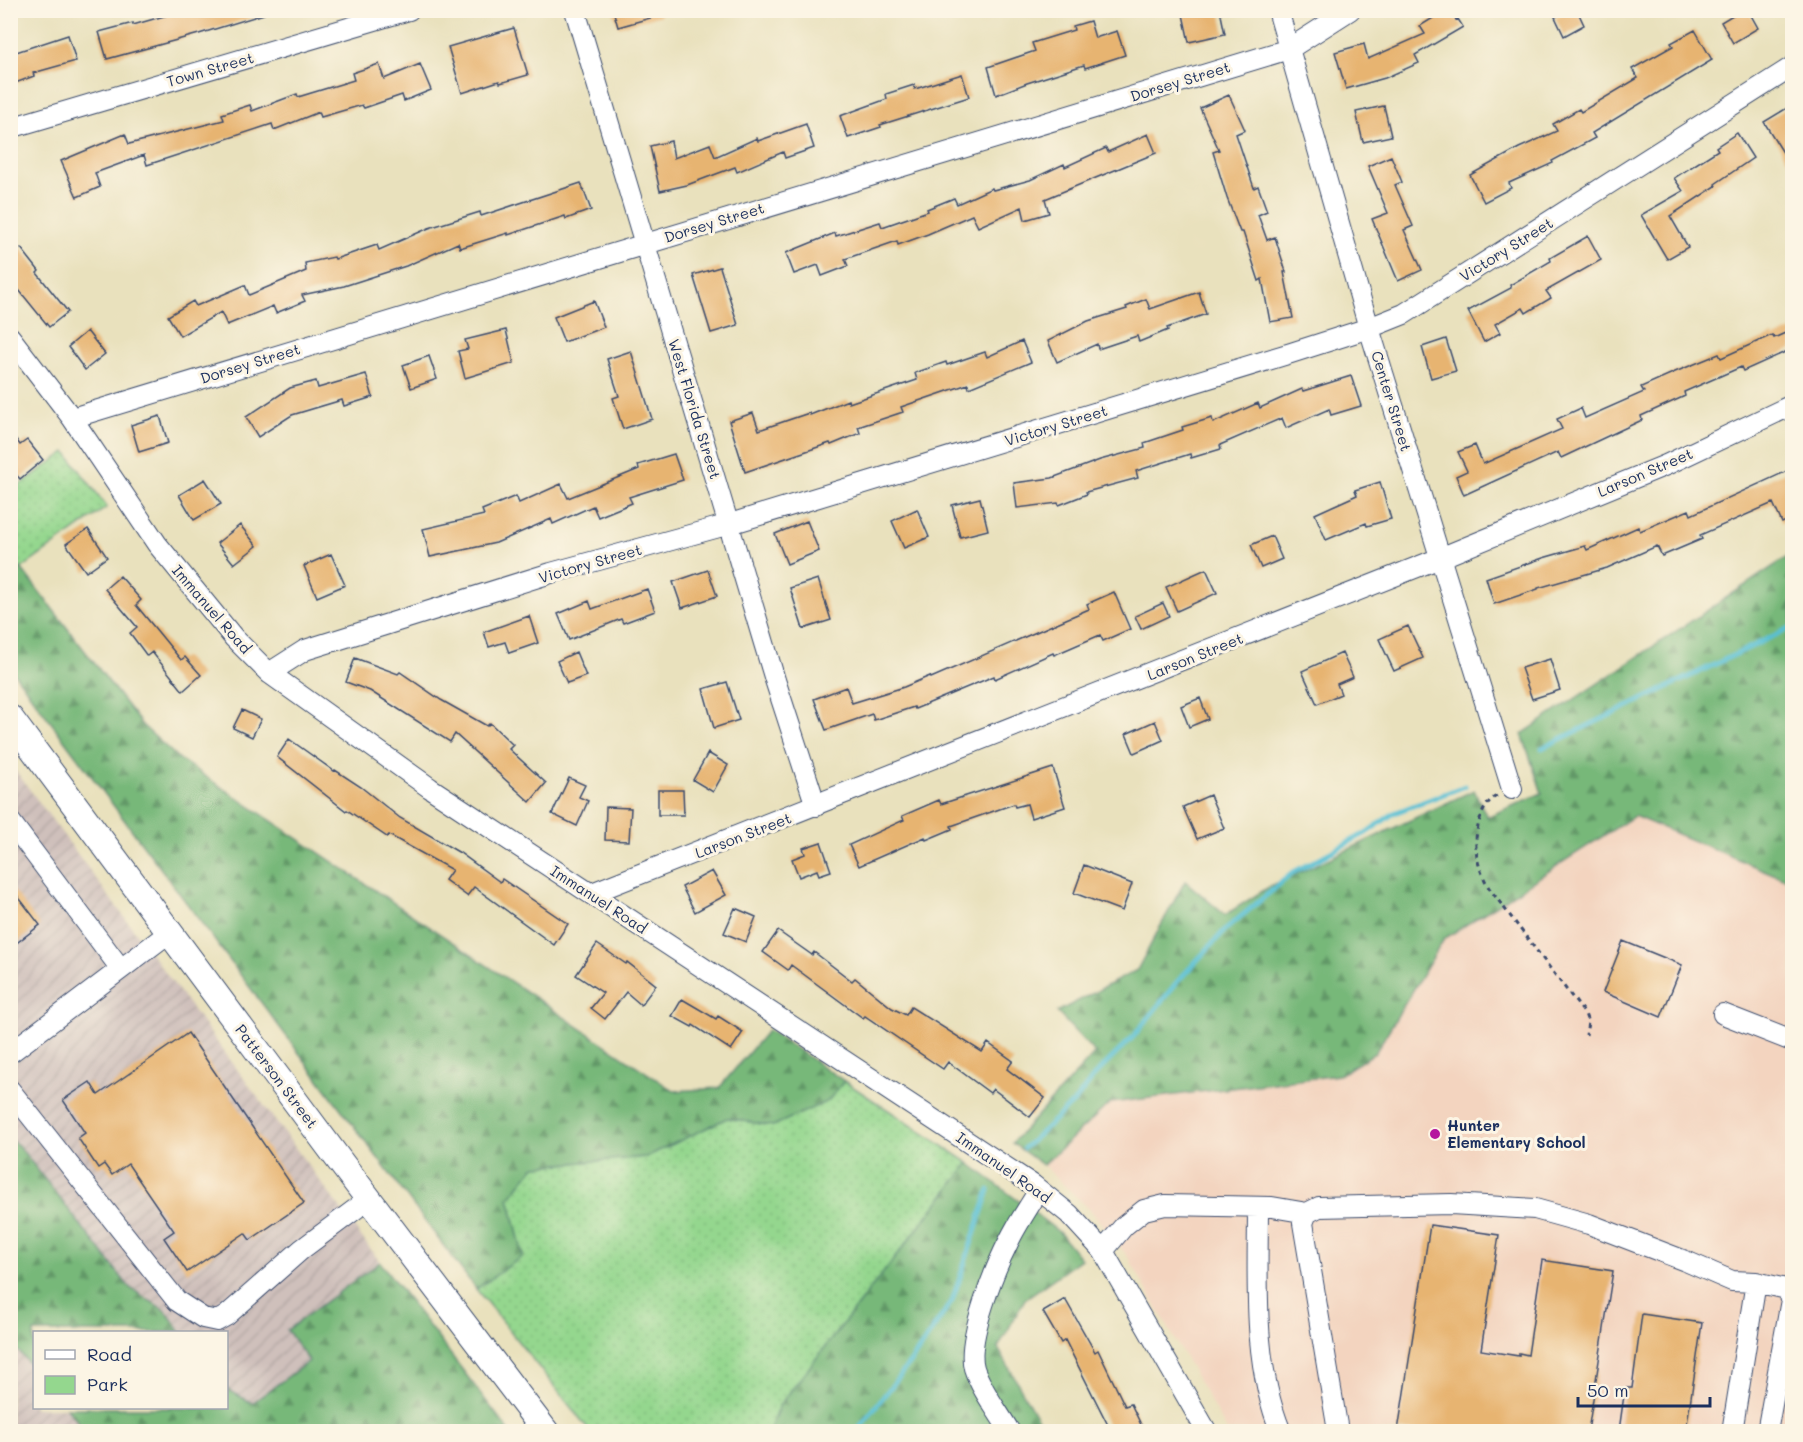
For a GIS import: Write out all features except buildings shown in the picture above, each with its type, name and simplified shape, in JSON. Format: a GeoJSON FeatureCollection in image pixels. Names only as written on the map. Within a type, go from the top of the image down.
{"type":"FeatureCollection","features":[{"type":"Feature","properties":{"kind":"main road","name":"Patterson Street"},"geometry":{"type":"LineString","coordinates":[[10,718],[369,1199],[546,1431]]}},
{"type":"Feature","properties":{"kind":"street","name":"Town Street"},"geometry":{"type":"LineString","coordinates":[[10,128],[410,10]]}},
{"type":"Feature","properties":{"kind":"street","name":"West Florida Street"},"geometry":{"type":"LineString","coordinates":[[575,10],[775,680],[816,806]]}},
{"type":"Feature","properties":{"kind":"street","name":"Center Street"},"geometry":{"type":"LineString","coordinates":[[1278,10],[1370,328],[1512,789]]}},
{"type":"Feature","properties":{"kind":"street","name":"Dorsey Street"},"geometry":{"type":"LineString","coordinates":[[72,418],[1289,49],[1350,10]]}},
{"type":"Feature","properties":{"kind":"street","name":"Victory Street"},"geometry":{"type":"LineString","coordinates":[[269,672],[305,650],[551,573],[730,524],[1370,328],[1404,314],[1792,67]]}},
{"type":"Feature","properties":{"kind":"street","name":"Immanuel Road"},"geometry":{"type":"LineString","coordinates":[[10,337],[72,418],[157,544],[234,638],[269,672],[430,788],[980,1149],[1069,1214],[1103,1251],[1207,1431]]}},
{"type":"Feature","properties":{"kind":"street","name":"Larson Street"},"geometry":{"type":"LineString","coordinates":[[592,893],[1440,558],[1666,465],[1792,405]]}},
{"type":"Feature","properties":{"kind":"street"},"geometry":{"type":"LineString","coordinates":[[10,821],[120,969]]}},
{"type":"Feature","properties":{"kind":"street"},"geometry":{"type":"LineString","coordinates":[[10,1053],[170,932]]}},
{"type":"Feature","properties":{"kind":"street"},"geometry":{"type":"LineString","coordinates":[[1723,1014],[1792,1041]]}},
{"type":"Feature","properties":{"kind":"street"},"geometry":{"type":"LineString","coordinates":[[10,1090],[177,1301],[203,1318],[218,1321],[226,1316],[302,1249],[369,1199]]}},
{"type":"Feature","properties":{"kind":"street"},"geometry":{"type":"LineString","coordinates":[[1010,1431],[979,1379],[974,1367],[972,1351],[981,1310],[1009,1241],[1039,1190]]}},
{"type":"Feature","properties":{"kind":"street"},"geometry":{"type":"LineString","coordinates":[[1103,1251],[1124,1226],[1144,1210],[1165,1205],[1272,1207],[1307,1213],[1319,1207],[1451,1204],[1535,1209],[1589,1224],[1732,1281],[1786,1281],[1786,1289],[1791,1299],[1767,1431]]}},
{"type":"Feature","properties":{"kind":"street"},"geometry":{"type":"LineString","coordinates":[[1258,1207],[1257,1297],[1262,1349],[1271,1409],[1281,1431]]}},
{"type":"Feature","properties":{"kind":"street"},"geometry":{"type":"LineString","coordinates":[[1307,1213],[1303,1224],[1338,1431]]}},
{"type":"Feature","properties":{"kind":"street"},"geometry":{"type":"LineString","coordinates":[[1732,1431],[1756,1282]]}},
{"type":"Feature","properties":{"kind":"path"},"geometry":{"type":"LineString","coordinates":[[1512,789],[1491,799],[1483,811],[1475,835],[1476,857],[1481,874],[1489,888],[1585,1014],[1588,1022],[1586,1035]]}},
{"type":"Feature","properties":{"kind":"shaded area"},"geometry":{"type":"Polygon","coordinates":[[[10,763],[380,1262],[287,1330],[310,1361],[252,1403],[228,1390],[228,1331],[180,1331],[166,1311],[130,1288],[18,1145],[11,1141],[10,763]]]}},
{"type":"Feature","properties":{"kind":"shaded area","name":"Hunter Elementary School"},"geometry":{"type":"Polygon","coordinates":[[[1634,816],[1785,879],[1792,875],[1792,1431],[1227,1431],[1128,1257],[1092,1212],[1043,1165],[1110,1103],[1339,1074],[1375,1053],[1444,939],[1634,816]]]}},
{"type":"Feature","properties":{"kind":"shaded area"},"geometry":{"type":"Polygon","coordinates":[[[10,1342],[33,1369],[33,1409],[67,1409],[86,1431],[11,1431],[10,1342]]]}},
{"type":"Feature","properties":{"kind":"green space"},"geometry":{"type":"Polygon","coordinates":[[[66,452],[107,507],[11,576],[11,491],[66,452]]]}},
{"type":"Feature","properties":{"kind":"green space"},"geometry":{"type":"Polygon","coordinates":[[[1792,554],[1792,875],[1785,879],[1634,816],[1444,939],[1375,1053],[1339,1075],[1110,1103],[1043,1165],[1012,1143],[1095,1053],[1057,1012],[1137,970],[1185,881],[1225,915],[1269,887],[1474,790],[1487,817],[1542,793],[1522,734],[1792,554]]]}},
{"type":"Feature","properties":{"kind":"green space"},"geometry":{"type":"Polygon","coordinates":[[[21,568],[142,725],[178,758],[674,1091],[719,1088],[768,1030],[844,1081],[828,1101],[773,1126],[727,1118],[646,1157],[535,1166],[509,1198],[523,1256],[476,1289],[11,669],[11,576],[21,568]]]}},
{"type":"Feature","properties":{"kind":"green space"},"geometry":{"type":"Polygon","coordinates":[[[844,1081],[969,1163],[779,1406],[769,1431],[590,1431],[476,1289],[523,1256],[509,1198],[535,1166],[646,1157],[727,1118],[773,1126],[828,1101],[844,1081]]]}},
{"type":"Feature","properties":{"kind":"green space"},"geometry":{"type":"Polygon","coordinates":[[[11,1141],[18,1145],[130,1288],[166,1311],[180,1331],[33,1331],[33,1369],[11,1342],[11,1141]]]}},
{"type":"Feature","properties":{"kind":"green space"},"geometry":{"type":"Polygon","coordinates":[[[969,1163],[1059,1232],[1081,1259],[1025,1299],[998,1348],[1042,1427],[1033,1432],[769,1432],[779,1406],[969,1163]]]}},
{"type":"Feature","properties":{"kind":"green space"},"geometry":{"type":"Polygon","coordinates":[[[380,1262],[509,1431],[86,1431],[67,1409],[228,1409],[228,1390],[252,1403],[309,1361],[287,1330],[380,1262]]]}},
{"type":"Feature","properties":{"kind":"waterway"},"geometry":{"type":"LineString","coordinates":[[1542,748],[1792,627]]}},
{"type":"Feature","properties":{"kind":"waterway"},"geometry":{"type":"LineString","coordinates":[[1024,1148],[1076,1100],[1095,1075],[1133,1037],[1177,982],[1226,929],[1294,872],[1366,833],[1394,813],[1465,786]]}},
{"type":"Feature","properties":{"kind":"waterway"},"geometry":{"type":"LineString","coordinates":[[856,1432],[914,1357],[952,1301],[989,1190]]}},
{"type":"Feature","properties":{"kind":"place","name":"Hunter Elementary School"},"geometry":{"type":"Point","coordinates":[1435,1134]}}]}
